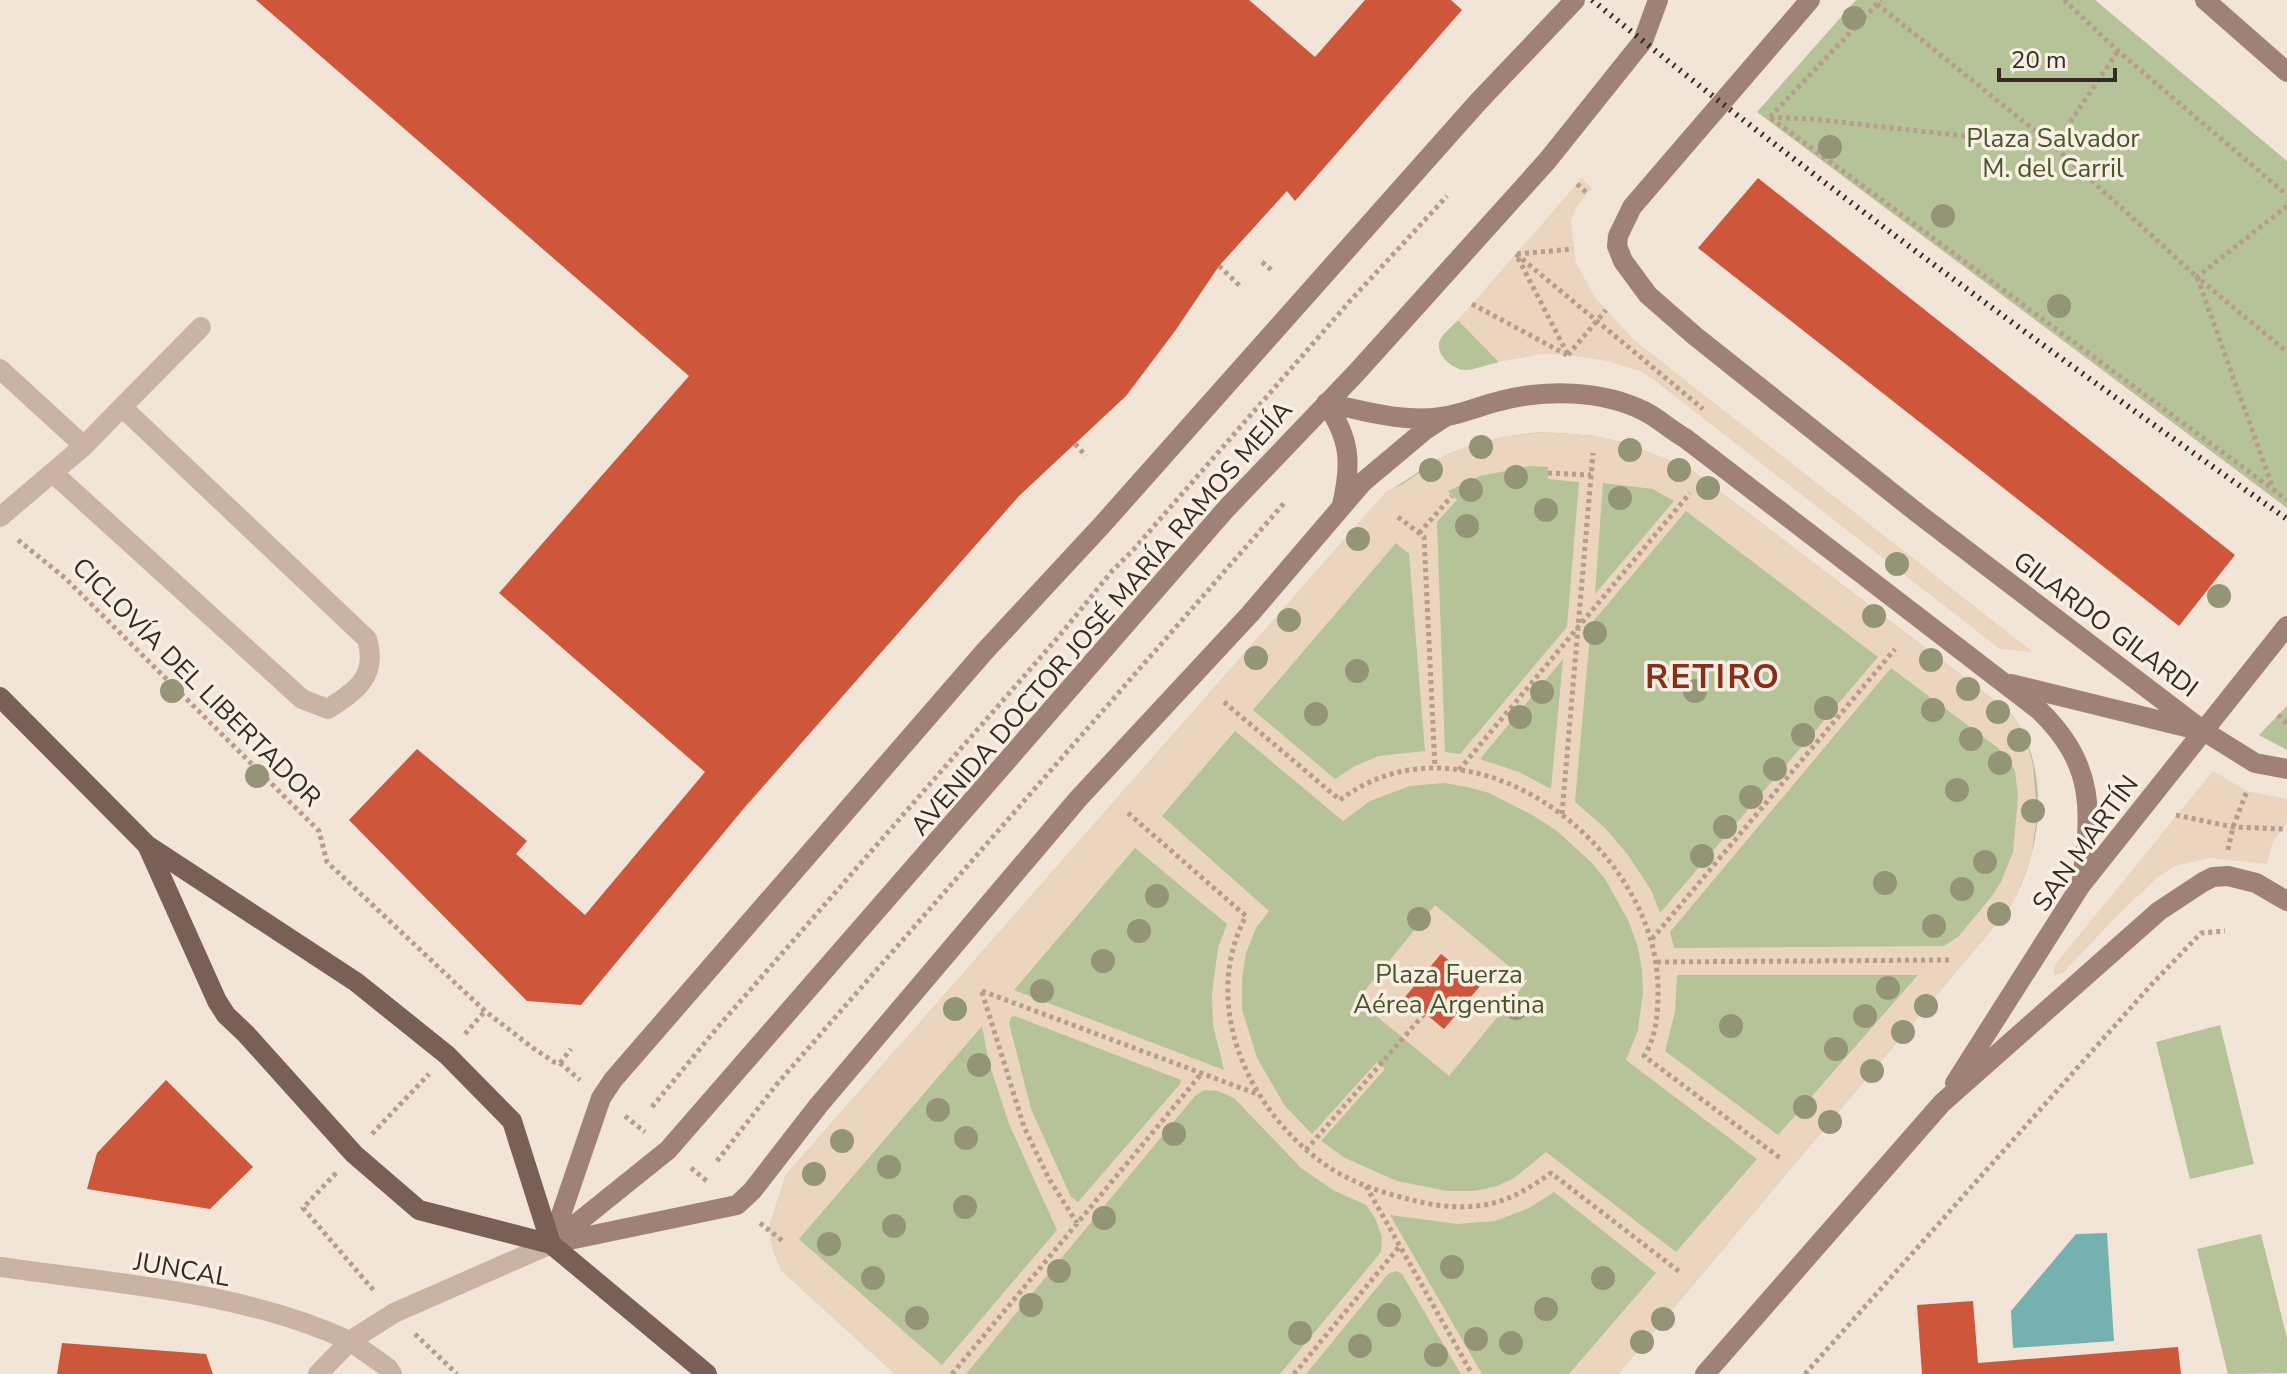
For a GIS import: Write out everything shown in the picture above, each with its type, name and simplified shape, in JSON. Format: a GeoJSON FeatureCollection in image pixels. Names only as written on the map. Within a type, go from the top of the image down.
{"type":"FeatureCollection","features":[{"type":"Feature","properties":{"kind":"main road"},"geometry":{"type":"LineString","coordinates":[[551,1244],[601,1098],[613,1080],[985,651],[1102,525],[1478,102],[1575,0]]}},
{"type":"Feature","properties":{"kind":"main road","name":"AVENIDA DOCTOR JOSÉ MARÍA RAMOS MEJÍA"},"geometry":{"type":"LineString","coordinates":[[551,1244],[668,1150],[1218,519],[1410,314],[1547,161],[1643,41],[1658,0]]}},
{"type":"Feature","properties":{"kind":"main road","name":"GILARDO GILARDI"},"geometry":{"type":"LineString","coordinates":[[1810,0],[1632,207],[1618,236],[1619,253],[1626,269],[1648,295],[1695,336],[1920,515],[2202,730]]}},
{"type":"Feature","properties":{"kind":"main road"},"geometry":{"type":"LineString","coordinates":[[2205,0],[2287,72]]}},
{"type":"Feature","properties":{"kind":"main road","name":"GILARDO GILARDI"},"geometry":{"type":"LineString","coordinates":[[1445,417],[1500,400],[1535,394],[1568,394],[1609,400],[1645,412],[1685,438],[2003,682],[2202,730]]}},
{"type":"Feature","properties":{"kind":"main road"},"geometry":{"type":"LineString","coordinates":[[1326,403],[1344,433],[1347,445],[1348,474],[1341,509]]}},
{"type":"Feature","properties":{"kind":"main road"},"geometry":{"type":"LineString","coordinates":[[1326,403],[1405,418],[1445,417]]}},
{"type":"Feature","properties":{"kind":"main road"},"geometry":{"type":"LineString","coordinates":[[551,1244],[737,1205],[752,1191],[818,1106],[1078,799],[1250,614],[1363,482],[1445,417]]}},
{"type":"Feature","properties":{"kind":"main road","name":"SAN MARTÍN"},"geometry":{"type":"LineString","coordinates":[[1942,1103],[2081,885],[2287,626]]}},
{"type":"Feature","properties":{"kind":"main road"},"geometry":{"type":"LineString","coordinates":[[2003,682],[2054,724],[2068,741],[2076,759],[2083,779],[2088,816],[2081,885]]}},
{"type":"Feature","properties":{"kind":"main road"},"geometry":{"type":"LineString","coordinates":[[0,697],[147,845],[356,982],[447,1055],[512,1121],[551,1244]]}},
{"type":"Feature","properties":{"kind":"main road"},"geometry":{"type":"LineString","coordinates":[[2202,730],[2255,763],[2287,769]]}},
{"type":"Feature","properties":{"kind":"main road"},"geometry":{"type":"LineString","coordinates":[[147,845],[226,1015],[354,1154],[419,1210],[551,1244],[707,1374]]}},
{"type":"Feature","properties":{"kind":"main road","name":"SAN MARTÍN"},"geometry":{"type":"LineString","coordinates":[[1705,1374],[1942,1103],[2159,911],[2190,888],[2213,877],[2228,876],[2256,883],[2287,901]]}},
{"type":"Feature","properties":{"kind":"street"},"geometry":{"type":"LineString","coordinates":[[0,517],[84,446],[201,327]]}},
{"type":"Feature","properties":{"kind":"street"},"geometry":{"type":"LineString","coordinates":[[0,369],[84,446]]}},
{"type":"Feature","properties":{"kind":"street"},"geometry":{"type":"LineString","coordinates":[[53,473],[302,699],[328,709],[348,696],[366,677],[372,657],[367,639],[122,407]]}},
{"type":"Feature","properties":{"kind":"street"},"geometry":{"type":"LineString","coordinates":[[318,1374],[350,1341],[394,1313],[551,1244]]}},
{"type":"Feature","properties":{"kind":"street","name":"JUNCAL"},"geometry":{"type":"LineString","coordinates":[[0,1267],[207,1298],[264,1310],[318,1326],[350,1341],[392,1374]]}},
{"type":"Feature","properties":{"kind":"path"},"geometry":{"type":"LineString","coordinates":[[2064,0],[2118,51],[2287,195]]}},
{"type":"Feature","properties":{"kind":"path"},"geometry":{"type":"LineString","coordinates":[[1770,117],[1879,2],[2054,146],[2197,277],[2287,352]]}},
{"type":"Feature","properties":{"kind":"path"},"geometry":{"type":"LineString","coordinates":[[2054,146],[2118,51]]}},
{"type":"Feature","properties":{"kind":"path"},"geometry":{"type":"LineString","coordinates":[[1770,117],[2054,146]]}},
{"type":"Feature","properties":{"kind":"path"},"geometry":{"type":"LineString","coordinates":[[1770,117],[2287,500]]}},
{"type":"Feature","properties":{"kind":"path"},"geometry":{"type":"LineString","coordinates":[[1577,184],[1587,193]]}},
{"type":"Feature","properties":{"kind":"path"},"geometry":{"type":"LineString","coordinates":[[652,1107],[1112,571],[1447,196]]}},
{"type":"Feature","properties":{"kind":"path"},"geometry":{"type":"LineString","coordinates":[[2197,277],[2287,206]]}},
{"type":"Feature","properties":{"kind":"path"},"geometry":{"type":"LineString","coordinates":[[1516,254],[1573,249]]}},
{"type":"Feature","properties":{"kind":"path"},"geometry":{"type":"LineString","coordinates":[[1516,254],[1703,409]]}},
{"type":"Feature","properties":{"kind":"path"},"geometry":{"type":"LineString","coordinates":[[1516,254],[1568,355]]}},
{"type":"Feature","properties":{"kind":"path"},"geometry":{"type":"LineString","coordinates":[[1262,262],[1274,272]]}},
{"type":"Feature","properties":{"kind":"path"},"geometry":{"type":"LineString","coordinates":[[1219,266],[1240,286]]}},
{"type":"Feature","properties":{"kind":"path"},"geometry":{"type":"LineString","coordinates":[[2197,277],[2273,488]]}},
{"type":"Feature","properties":{"kind":"path"},"geometry":{"type":"LineString","coordinates":[[1472,304],[1568,355]]}},
{"type":"Feature","properties":{"kind":"path"},"geometry":{"type":"LineString","coordinates":[[1568,355],[1606,310]]}},
{"type":"Feature","properties":{"kind":"path"},"geometry":{"type":"LineString","coordinates":[[1075,444],[1086,456]]}},
{"type":"Feature","properties":{"kind":"path"},"geometry":{"type":"LineString","coordinates":[[1562,814],[1593,453]]}},
{"type":"Feature","properties":{"kind":"path"},"geometry":{"type":"LineString","coordinates":[[1548,473],[1591,475]]}},
{"type":"Feature","properties":{"kind":"path"},"geometry":{"type":"LineString","coordinates":[[1459,770],[1690,493]]}},
{"type":"Feature","properties":{"kind":"path"},"geometry":{"type":"LineString","coordinates":[[1419,533],[1452,496]]}},
{"type":"Feature","properties":{"kind":"path"},"geometry":{"type":"LineString","coordinates":[[717,1161],[797,1061],[1286,501]]}},
{"type":"Feature","properties":{"kind":"path"},"geometry":{"type":"LineString","coordinates":[[1398,517],[1424,537],[1435,768]]}},
{"type":"Feature","properties":{"kind":"path","name":"CICLOVÍA DEL LIBERTADOR"},"geometry":{"type":"LineString","coordinates":[[18,540],[65,578],[319,831],[327,862],[485,1011],[554,1062],[560,1063],[571,1049]]}},
{"type":"Feature","properties":{"kind":"path"},"geometry":{"type":"LineString","coordinates":[[1652,939],[1895,649]]}},
{"type":"Feature","properties":{"kind":"path"},"geometry":{"type":"LineString","coordinates":[[1224,702],[1340,800],[1365,783],[1390,773],[1435,768],[1459,770],[1509,785],[1578,826],[1612,861],[1637,902],[1652,939],[1657,962],[1657,1016],[1650,1047],[1644,1056],[1780,1158]]}},
{"type":"Feature","properties":{"kind":"path"},"geometry":{"type":"LineString","coordinates":[[2278,715],[2287,724]]}},
{"type":"Feature","properties":{"kind":"path"},"geometry":{"type":"LineString","coordinates":[[2227,859],[2233,827],[2247,791]]}},
{"type":"Feature","properties":{"kind":"path"},"geometry":{"type":"LineString","coordinates":[[1128,813],[1246,916],[1230,958],[1227,993],[1237,1047],[1257,1094],[1306,1150],[1328,1167],[1366,1185],[1423,1203],[1475,1206],[1498,1202],[1521,1193],[1551,1173],[1681,1273]]}},
{"type":"Feature","properties":{"kind":"path"},"geometry":{"type":"LineString","coordinates":[[2176,815],[2233,827],[2283,829]]}},
{"type":"Feature","properties":{"kind":"path"},"geometry":{"type":"LineString","coordinates":[[1805,1374],[2151,985],[2201,933],[2225,931]]}},
{"type":"Feature","properties":{"kind":"path"},"geometry":{"type":"LineString","coordinates":[[1657,962],[1949,960]]}},
{"type":"Feature","properties":{"kind":"path"},"geometry":{"type":"LineString","coordinates":[[1077,1223],[1049,1179],[1024,1127],[982,991],[1257,1094]]}},
{"type":"Feature","properties":{"kind":"path"},"geometry":{"type":"LineString","coordinates":[[303,1208],[485,1011]]}},
{"type":"Feature","properties":{"kind":"path"},"geometry":{"type":"LineString","coordinates":[[1306,1150],[1425,1013]]}},
{"type":"Feature","properties":{"kind":"path"},"geometry":{"type":"LineString","coordinates":[[952,1374],[1202,1073]]}},
{"type":"Feature","properties":{"kind":"path"},"geometry":{"type":"LineString","coordinates":[[1366,1185],[1472,1374]]}},
{"type":"Feature","properties":{"kind":"path"},"geometry":{"type":"LineString","coordinates":[[770,1231],[784,1242]]}},
{"type":"Feature","properties":{"kind":"path"},"geometry":{"type":"LineString","coordinates":[[1294,1374],[1399,1247]]}},
{"type":"Feature","properties":{"kind":"green space","name":"Plaza Salvador M. del Carril"},"geometry":{"type":"Polygon","coordinates":[[[1856,0],[2095,0],[2287,161],[2287,508],[1757,112],[1856,0]]]}},
{"type":"Feature","properties":{"kind":"green space"},"geometry":{"type":"Polygon","coordinates":[[[1458,320],[1499,362],[1462,370],[1446,361],[1440,351],[1440,340],[1458,320]]]}},
{"type":"Feature","properties":{"kind":"green space","name":"Plaza Fuerza Aérea Argentina"},"geometry":{"type":"Polygon","coordinates":[[[1544,432],[1595,436],[1625,443],[1689,468],[2011,713],[2033,759],[2038,811],[2029,863],[2008,910],[1618,1374],[895,1374],[781,1270],[771,1241],[770,1224],[786,1175],[1387,491],[1430,464],[1471,445],[1544,432]]]}},
{"type":"Feature","properties":{"kind":"green space"},"geometry":{"type":"Polygon","coordinates":[[[2287,706],[2287,750],[2259,735],[2287,706]]]}},
{"type":"Feature","properties":{"kind":"green space"},"geometry":{"type":"Polygon","coordinates":[[[2220,1025],[2254,1164],[2190,1179],[2156,1042],[2220,1025]]]}},
{"type":"Feature","properties":{"kind":"green space"},"geometry":{"type":"Polygon","coordinates":[[[2261,1234],[2287,1338],[2287,1373],[2228,1374],[2197,1249],[2261,1234]]]}},
{"type":"Feature","properties":{"kind":"shaded area"},"geometry":{"type":"Polygon","coordinates":[[[1582,178],[1592,188],[1577,206],[1571,220],[1576,263],[1595,297],[1634,340],[2033,652],[2000,649],[1640,371],[1607,361],[1568,355],[1542,354],[1499,362],[1458,320],[1582,178]]]}},
{"type":"Feature","properties":{"kind":"shaded area"},"geometry":{"type":"Polygon","coordinates":[[[1544,432],[1595,436],[1625,443],[1689,468],[2011,713],[2025,736],[2033,765],[2037,816],[2031,857],[2008,910],[1618,1374],[1569,1374],[1656,1273],[1554,1192],[1529,1208],[1495,1221],[1457,1224],[1390,1215],[1482,1374],[1461,1374],[1402,1274],[1396,1271],[1388,1274],[1306,1374],[1280,1374],[1381,1252],[1382,1237],[1366,1205],[1333,1190],[1301,1168],[1234,1098],[1218,1091],[1204,1090],[1195,1096],[966,1374],[895,1374],[781,1270],[772,1249],[770,1224],[786,1175],[1387,491],[1403,484],[1442,457],[1501,437],[1544,432]],[[1531,466],[1480,476],[1448,491],[1457,500],[1437,522],[1445,752],[1460,754],[1567,627],[1579,482],[1548,479],[1548,467],[1531,466]],[[1603,483],[1595,594],[1674,501],[1653,489],[1603,483]],[[1686,511],[1591,624],[1575,802],[1605,828],[1651,890],[1660,913],[1878,657],[1686,511]],[[1396,543],[1253,710],[1335,779],[1379,756],[1425,751],[1409,554],[1396,543]],[[1563,659],[1480,759],[1519,772],[1551,789],[1563,659]],[[1891,668],[1670,932],[1674,948],[1944,946],[1958,937],[2001,882],[2013,852],[2018,796],[2015,771],[1998,748],[1891,668]],[[1235,731],[1162,816],[1269,911],[1256,928],[1246,953],[1242,1009],[1257,1058],[1285,1106],[1312,1134],[1377,1062],[1385,1069],[1321,1141],[1345,1158],[1397,1181],[1447,1191],[1475,1191],[1514,1178],[1546,1152],[1676,1252],[1757,1159],[1626,1060],[1638,1030],[1643,992],[1638,947],[1628,920],[1605,879],[1591,862],[1557,831],[1489,793],[1444,783],[1410,786],[1370,801],[1343,821],[1235,731]],[[1135,848],[1014,990],[1224,1070],[1213,1025],[1212,993],[1218,948],[1227,924],[1135,848]],[[1677,975],[1675,1012],[1665,1051],[1778,1135],[1918,975],[1677,975]],[[1015,1016],[1009,1023],[1031,1109],[1071,1197],[1078,1202],[1181,1080],[1015,1016]],[[982,1026],[799,1239],[942,1365],[1057,1230],[1009,1124],[989,1063],[982,1026]]]}},
{"type":"Feature","properties":{"kind":"shaded area"},"geometry":{"type":"Polygon","coordinates":[[[2213,771],[2247,791],[2287,799],[2287,823],[2273,842],[2267,864],[2210,858],[2175,866],[2158,877],[2117,916],[2063,973],[2054,975],[2054,966],[2213,771]]]}},
{"type":"Feature","properties":{"kind":"shaded area"},"geometry":{"type":"Polygon","coordinates":[[[1435,905],[1527,981],[1449,1076],[1357,1000],[1435,905]],[[1441,954],[1406,997],[1444,1029],[1480,986],[1441,954]]]}},
{"type":"Feature","properties":{"kind":"water"},"geometry":{"type":"Polygon","coordinates":[[[2107,1233],[2114,1341],[2013,1348],[2011,1311],[2076,1234],[2107,1233]]]}},
{"type":"Feature","properties":{"kind":"building"},"geometry":{"type":"Polygon","coordinates":[[[256,0],[1249,0],[1315,57],[1365,0],[1451,0],[1462,10],[1295,201],[1287,191],[1219,266],[1126,396],[1019,496],[745,807],[581,1005],[527,1001],[349,820],[417,749],[527,841],[516,854],[585,915],[705,772],[499,593],[689,376],[256,0]]]}},
{"type":"Feature","properties":{"kind":"building"},"geometry":{"type":"Polygon","coordinates":[[[1758,178],[2235,555],[2179,626],[1698,248],[1758,178]]]}},
{"type":"Feature","properties":{"kind":"building"},"geometry":{"type":"Polygon","coordinates":[[[1441,954],[1480,986],[1444,1029],[1405,997],[1441,954]]]}},
{"type":"Feature","properties":{"kind":"building"},"geometry":{"type":"Polygon","coordinates":[[[166,1080],[253,1167],[210,1209],[87,1189],[97,1153],[166,1080]]]}},
{"type":"Feature","properties":{"kind":"building"},"geometry":{"type":"Polygon","coordinates":[[[1973,1301],[1978,1363],[2178,1347],[2181,1374],[1922,1374],[1917,1305],[1973,1301]]]}},
{"type":"Feature","properties":{"kind":"building"},"geometry":{"type":"Polygon","coordinates":[[[62,1343],[206,1354],[213,1374],[57,1374],[62,1343]]]}},
{"type":"Feature","properties":{"kind":"railway"},"geometry":{"type":"LineString","coordinates":[[1592,0],[1762,135],[1935,266],[2287,519]]}},
{"type":"Feature","properties":{"kind":"district","name":"RETIRO"},"geometry":{"type":"Point","coordinates":[1713,676]}}]}
